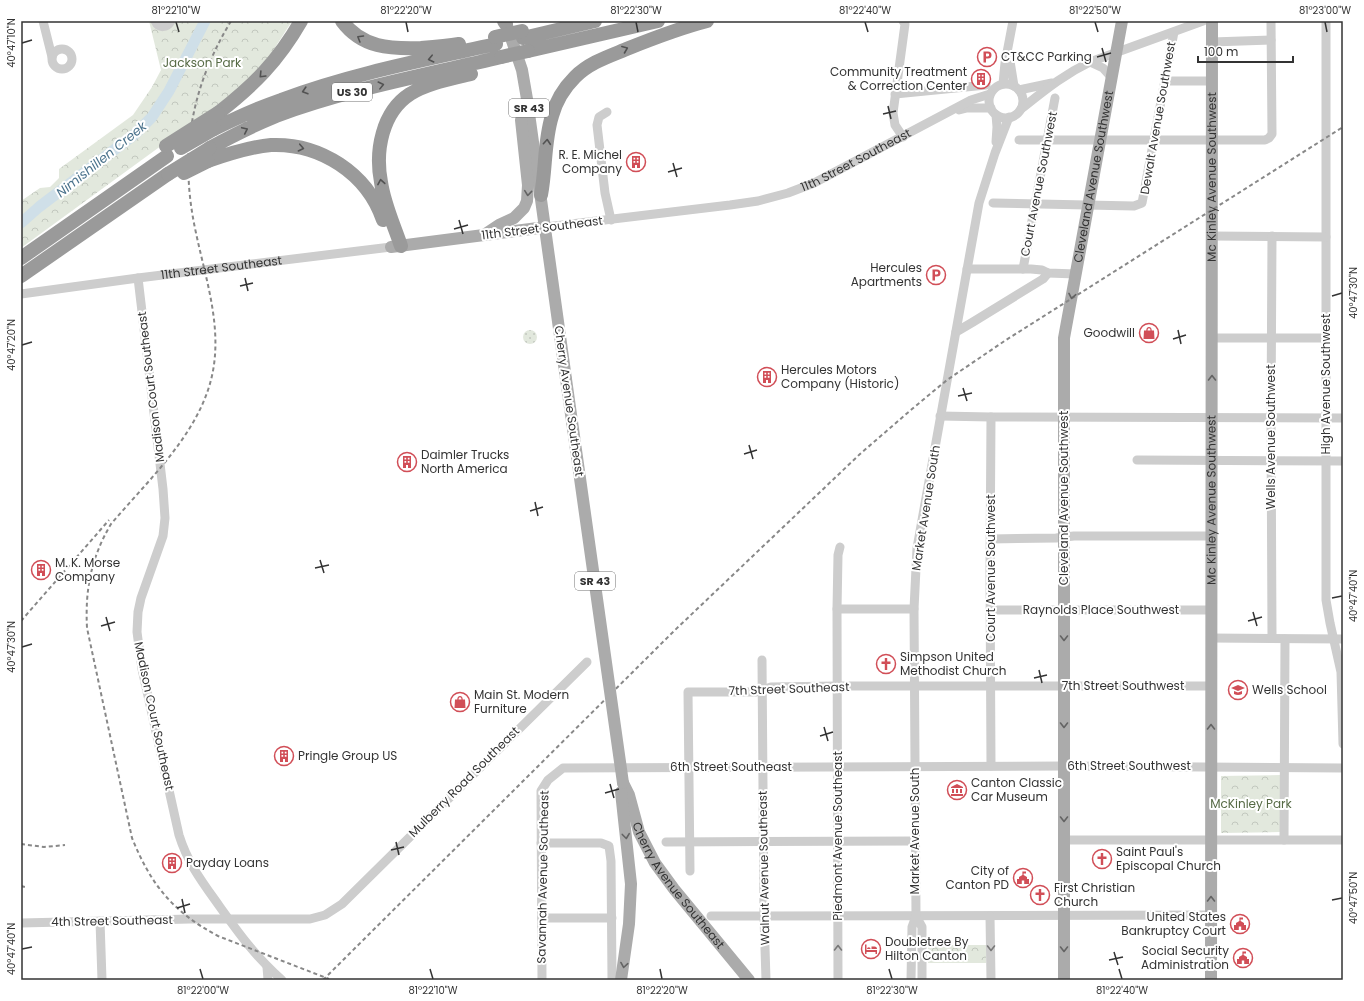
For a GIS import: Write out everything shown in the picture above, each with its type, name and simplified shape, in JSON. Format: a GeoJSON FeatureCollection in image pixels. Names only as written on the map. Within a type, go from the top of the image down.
{"type":"FeatureCollection","features":[{"type":"Feature","properties":{"kind":"highway"},"geometry":{"type":"LineString","coordinates":[[167,151],[218,113],[265,73],[282,51],[301,21]]}},
{"type":"Feature","properties":{"kind":"highway"},"geometry":{"type":"LineString","coordinates":[[342,21],[360,38],[372,44],[386,47],[407,48],[444,46],[499,51]]}},
{"type":"Feature","properties":{"kind":"highway"},"geometry":{"type":"LineString","coordinates":[[396,247],[379,173],[380,145],[386,122],[391,114],[410,94],[441,81],[499,51],[526,44],[565,21],[572,21]]}},
{"type":"Feature","properties":{"kind":"highway","name":"US 30"},"geometry":{"type":"LineString","coordinates":[[21,276],[168,178],[269,119],[316,102],[387,84],[526,44],[595,21]]}},
{"type":"Feature","properties":{"kind":"highway","name":"US 30"},"geometry":{"type":"LineString","coordinates":[[526,44],[615,31],[658,21]]}},
{"type":"Feature","properties":{"kind":"highway"},"geometry":{"type":"LineString","coordinates":[[541,194],[545,176],[548,129],[551,117],[562,93],[576,76],[603,58],[656,37],[707,21]]}},
{"type":"Feature","properties":{"kind":"highway","name":"US 30"},"geometry":{"type":"LineString","coordinates":[[26,254],[57,233],[167,151],[248,113],[281,99],[330,84],[499,51]]}},
{"type":"Feature","properties":{"kind":"highway"},"geometry":{"type":"LineString","coordinates":[[209,154],[271,145],[299,148],[326,157],[348,170],[370,193],[396,247]]}},
{"type":"Feature","properties":{"kind":"main road","name":"Cleveland Avenue Southwest"},"geometry":{"type":"LineString","coordinates":[[1064,980],[1064,338],[1122,21]]}},
{"type":"Feature","properties":{"kind":"main road","name":"Mc Kinley Avenue Southwest"},"geometry":{"type":"LineString","coordinates":[[1211,980],[1210,766],[1212,21]]}},
{"type":"Feature","properties":{"kind":"main road","name":"Cherry Avenue Southeast"},"geometry":{"type":"LineString","coordinates":[[505,22],[522,70],[527,99],[623,783],[622,796],[631,884],[629,924],[617,979]]}},
{"type":"Feature","properties":{"kind":"main road"},"geometry":{"type":"LineString","coordinates":[[484,235],[499,225],[514,218],[524,208],[527,201],[528,178],[521,120],[527,99]]}},
{"type":"Feature","properties":{"kind":"main road","name":"11th Street Southeast"},"geometry":{"type":"LineString","coordinates":[[396,247],[546,227]]}},
{"type":"Feature","properties":{"kind":"main road","name":"Cherry Avenue Southeast"},"geometry":{"type":"LineString","coordinates":[[623,783],[628,792],[639,832],[655,863],[674,889],[749,980]]}},
{"type":"Feature","properties":{"kind":"street"},"geometry":{"type":"LineString","coordinates":[[43,21],[52,57]]}},
{"type":"Feature","properties":{"kind":"street"},"geometry":{"type":"LineString","coordinates":[[155,21],[160,27],[169,25],[171,21]]}},
{"type":"Feature","properties":{"kind":"street"},"geometry":{"type":"LineString","coordinates":[[903,21],[905,24],[893,118],[903,137]]}},
{"type":"Feature","properties":{"kind":"street"},"geometry":{"type":"LineString","coordinates":[[1003,84],[1005,63],[1013,21]]}},
{"type":"Feature","properties":{"kind":"street"},"geometry":{"type":"LineString","coordinates":[[1053,83],[1016,88],[1003,84],[998,86],[990,94],[989,100],[993,111],[1001,117],[1009,117],[1017,114],[1053,83],[1090,62],[1202,21]]}},
{"type":"Feature","properties":{"kind":"street"},"geometry":{"type":"LineString","coordinates":[[1019,140],[1265,140],[1270,138],[1272,134],[1271,21]]}},
{"type":"Feature","properties":{"kind":"street","name":"High Avenue Southwest"},"geometry":{"type":"LineString","coordinates":[[1326,21],[1326,600],[1327,610],[1338,639],[1341,672],[1343,744]]}},
{"type":"Feature","properties":{"kind":"street","name":"Dewalt Avenue Southwest"},"geometry":{"type":"LineString","coordinates":[[1088,205],[1134,206],[1140,204],[1143,200],[1174,32]]}},
{"type":"Feature","properties":{"kind":"street"},"geometry":{"type":"LineString","coordinates":[[1212,42],[1271,40]]}},
{"type":"Feature","properties":{"kind":"street"},"geometry":{"type":"LineString","coordinates":[[1008,52],[1016,88],[1023,99],[1021,109]]}},
{"type":"Feature","properties":{"kind":"street"},"geometry":{"type":"LineString","coordinates":[[1090,62],[1103,68],[1112,78]]}},
{"type":"Feature","properties":{"kind":"street"},"geometry":{"type":"LineString","coordinates":[[1165,81],[1212,81]]}},
{"type":"Feature","properties":{"kind":"street"},"geometry":{"type":"LineString","coordinates":[[895,94],[986,85]]}},
{"type":"Feature","properties":{"kind":"street","name":"11th Street Southeast"},"geometry":{"type":"LineString","coordinates":[[546,227],[751,202],[788,193],[814,183],[971,100],[990,94]]}},
{"type":"Feature","properties":{"kind":"street","name":"Court Avenue Southwest"},"geometry":{"type":"LineString","coordinates":[[1023,269],[1055,98]]}},
{"type":"Feature","properties":{"kind":"street","name":"11th Street Southeast"},"geometry":{"type":"LineString","coordinates":[[950,112],[967,108],[993,111]]}},
{"type":"Feature","properties":{"kind":"street","name":"Market Avenue South"},"geometry":{"type":"LineString","coordinates":[[993,111],[997,127],[995,153]]}},
{"type":"Feature","properties":{"kind":"street"},"geometry":{"type":"LineString","coordinates":[[607,112],[599,117],[597,125],[605,193],[610,220]]}},
{"type":"Feature","properties":{"kind":"street","name":"Market Avenue South"},"geometry":{"type":"LineString","coordinates":[[911,980],[912,927],[916,916],[914,841],[914,609],[917,548],[979,203],[995,153],[1009,117]]}},
{"type":"Feature","properties":{"kind":"street"},"geometry":{"type":"LineString","coordinates":[[993,203],[1088,205]]}},
{"type":"Feature","properties":{"kind":"street"},"geometry":{"type":"LineString","coordinates":[[1212,236],[1326,236]]}},
{"type":"Feature","properties":{"kind":"street","name":"Wells Avenue Southwest"},"geometry":{"type":"LineString","coordinates":[[1272,236],[1272,638]]}},
{"type":"Feature","properties":{"kind":"street","name":"11th Street Southeast"},"geometry":{"type":"LineString","coordinates":[[21,294],[138,278],[396,247]]}},
{"type":"Feature","properties":{"kind":"street"},"geometry":{"type":"LineString","coordinates":[[967,269],[1023,269],[1042,270],[1048,273],[1076,274]]}},
{"type":"Feature","properties":{"kind":"street"},"geometry":{"type":"LineString","coordinates":[[956,332],[1043,279],[1048,273]]}},
{"type":"Feature","properties":{"kind":"street","name":"Madison Court Southeast"},"geometry":{"type":"LineString","coordinates":[[138,278],[163,489],[165,518],[160,545],[142,594],[139,608],[137,632],[140,655],[170,796],[183,849],[194,870],[251,950],[282,980]]}},
{"type":"Feature","properties":{"kind":"street"},"geometry":{"type":"LineString","coordinates":[[1212,338],[1326,338]]}},
{"type":"Feature","properties":{"kind":"street"},"geometry":{"type":"LineString","coordinates":[[940,416],[1343,418]]}},
{"type":"Feature","properties":{"kind":"street","name":"Court Avenue Southwest"},"geometry":{"type":"LineString","coordinates":[[991,417],[991,766]]}},
{"type":"Feature","properties":{"kind":"street"},"geometry":{"type":"LineString","coordinates":[[1137,460],[1343,461]]}},
{"type":"Feature","properties":{"kind":"street"},"geometry":{"type":"LineString","coordinates":[[991,539],[1074,536],[1211,536]]}},
{"type":"Feature","properties":{"kind":"street","name":"Piedmont Avenue Southeast"},"geometry":{"type":"LineString","coordinates":[[838,980],[837,609],[838,555],[840,548]]}},
{"type":"Feature","properties":{"kind":"street"},"geometry":{"type":"LineString","coordinates":[[837,609],[914,609]]}},
{"type":"Feature","properties":{"kind":"street","name":"Raynolds Place Southwest"},"geometry":{"type":"LineString","coordinates":[[990,610],[1211,610]]}},
{"type":"Feature","properties":{"kind":"street"},"geometry":{"type":"LineString","coordinates":[[1211,638],[1338,639]]}},
{"type":"Feature","properties":{"kind":"street"},"geometry":{"type":"LineString","coordinates":[[1284,840],[1285,638]]}},
{"type":"Feature","properties":{"kind":"street","name":"Walnut Avenue Southeast"},"geometry":{"type":"LineString","coordinates":[[762,660],[763,842],[766,980]]}},
{"type":"Feature","properties":{"kind":"street","name":"Mulberry Road Southeast"},"geometry":{"type":"LineString","coordinates":[[322,916],[333,911],[342,904],[587,662]]}},
{"type":"Feature","properties":{"kind":"street","name":"7th Street Southeast"},"geometry":{"type":"LineString","coordinates":[[688,767],[688,692],[756,692],[771,687],[914,686]]}},
{"type":"Feature","properties":{"kind":"street","name":"7th Street Southwest"},"geometry":{"type":"LineString","coordinates":[[914,686],[1211,686]]}},
{"type":"Feature","properties":{"kind":"street","name":"6th Street Southwest"},"geometry":{"type":"LineString","coordinates":[[914,766],[1210,766],[1343,768]]}},
{"type":"Feature","properties":{"kind":"street","name":"6th Street Southeast"},"geometry":{"type":"LineString","coordinates":[[550,777],[559,770],[567,768],[914,766]]}},
{"type":"Feature","properties":{"kind":"street"},"geometry":{"type":"LineString","coordinates":[[688,767],[688,841],[690,871]]}},
{"type":"Feature","properties":{"kind":"street","name":"Savannah Avenue Southeast"},"geometry":{"type":"LineString","coordinates":[[542,980],[541,791],[550,777]]}},
{"type":"Feature","properties":{"kind":"street"},"geometry":{"type":"LineString","coordinates":[[1064,840],[1343,840]]}},
{"type":"Feature","properties":{"kind":"street"},"geometry":{"type":"LineString","coordinates":[[666,842],[914,841]]}},
{"type":"Feature","properties":{"kind":"street","name":"Cherry Avenue Southeast"},"geometry":{"type":"LineString","coordinates":[[541,843],[601,843],[608,845],[611,861],[612,918],[617,979]]}},
{"type":"Feature","properties":{"kind":"street"},"geometry":{"type":"LineString","coordinates":[[711,916],[1211,915]]}},
{"type":"Feature","properties":{"kind":"street","name":"4th Street Southeast"},"geometry":{"type":"LineString","coordinates":[[21,922],[310,919],[322,916]]}},
{"type":"Feature","properties":{"kind":"street","name":"Market Avenue South"},"geometry":{"type":"LineString","coordinates":[[916,916],[922,927],[922,980]]}},
{"type":"Feature","properties":{"kind":"street"},"geometry":{"type":"LineString","coordinates":[[990,916],[991,980]]}},
{"type":"Feature","properties":{"kind":"street"},"geometry":{"type":"LineString","coordinates":[[542,918],[612,918]]}},
{"type":"Feature","properties":{"kind":"street"},"geometry":{"type":"LineString","coordinates":[[100,921],[102,980]]}},
{"type":"Feature","properties":{"kind":"street"},"geometry":{"type":"LineString","coordinates":[[911,946],[922,946]]}},
{"type":"Feature","properties":{"kind":"street"},"geometry":{"type":"LineString","coordinates":[[267,967],[268,980]]}},
{"type":"Feature","properties":{"kind":"green space","name":"Jackson Park"},"geometry":{"type":"Polygon","coordinates":[[[149,21],[292,21],[269,57],[239,89],[21,248],[21,201],[40,188],[50,187],[59,178],[59,169],[133,115],[152,87],[161,70],[149,21]]]}},
{"type":"Feature","properties":{"kind":"green space"},"geometry":{"type":"Polygon","coordinates":[[[530,330],[535,332],[537,337],[535,342],[530,344],[525,342],[523,337],[525,332],[530,330]]]}},
{"type":"Feature","properties":{"kind":"green space","name":"McKinley Park"},"geometry":{"type":"Polygon","coordinates":[[[1280,775],[1280,832],[1221,833],[1221,776],[1280,775]]]}},
{"type":"Feature","properties":{"kind":"green space"},"geometry":{"type":"Polygon","coordinates":[[[928,945],[986,945],[986,963],[928,963],[928,945]]]}},
{"type":"Feature","properties":{"kind":"waterway","name":"Nimishillen Creek"},"geometry":{"type":"LineString","coordinates":[[21,223],[39,207],[135,134],[152,117],[169,91],[205,21]]}},
{"type":"Feature","properties":{"kind":"railway"},"geometry":{"type":"LineString","coordinates":[[231,21],[217,46],[197,98],[189,150],[191,205],[213,311],[215,331],[213,370],[208,390],[200,409],[179,444],[111,524],[104,537],[94,562],[88,587],[87,628],[132,838],[147,870],[165,896],[176,907],[202,927],[218,936],[329,979]]}},
{"type":"Feature","properties":{"kind":"railway"},"geometry":{"type":"LineString","coordinates":[[323,980],[674,631],[860,454],[912,409],[947,380],[1006,340],[1343,127]]}},
{"type":"Feature","properties":{"kind":"railway"},"geometry":{"type":"LineString","coordinates":[[21,621],[109,520]]}},
{"type":"Feature","properties":{"kind":"railway"},"geometry":{"type":"LineString","coordinates":[[21,844],[44,847],[65,845]]}},
{"type":"Feature","properties":{"kind":"railway"},"geometry":{"type":"LineString","coordinates":[[21,886],[25,887]]}},
{"type":"Feature","properties":{"kind":"place","name":"CT&CC Parking"},"geometry":{"type":"Point","coordinates":[987,57]}},
{"type":"Feature","properties":{"kind":"place","name":"Community Treatment & Correction Center"},"geometry":{"type":"Point","coordinates":[981,79]}},
{"type":"Feature","properties":{"kind":"place","name":"R. E. Michel Company"},"geometry":{"type":"Point","coordinates":[636,162]}},
{"type":"Feature","properties":{"kind":"place","name":"Hercules Apartments"},"geometry":{"type":"Point","coordinates":[936,275]}},
{"type":"Feature","properties":{"kind":"place","name":"Goodwill"},"geometry":{"type":"Point","coordinates":[1149,333]}},
{"type":"Feature","properties":{"kind":"place","name":"Hercules Motors Company (Historic)"},"geometry":{"type":"Point","coordinates":[767,377]}},
{"type":"Feature","properties":{"kind":"place","name":"Daimler Trucks North America"},"geometry":{"type":"Point","coordinates":[407,462]}},
{"type":"Feature","properties":{"kind":"place","name":"M. K. Morse Company"},"geometry":{"type":"Point","coordinates":[41,570]}},
{"type":"Feature","properties":{"kind":"place","name":"Simpson United Methodist Church"},"geometry":{"type":"Point","coordinates":[886,664]}},
{"type":"Feature","properties":{"kind":"place","name":"Wells School"},"geometry":{"type":"Point","coordinates":[1238,690]}},
{"type":"Feature","properties":{"kind":"place","name":"Main St. Modern Furniture"},"geometry":{"type":"Point","coordinates":[460,702]}},
{"type":"Feature","properties":{"kind":"place","name":"Pringle Group US"},"geometry":{"type":"Point","coordinates":[284,756]}},
{"type":"Feature","properties":{"kind":"place","name":"Canton Classic Car Museum"},"geometry":{"type":"Point","coordinates":[957,790]}},
{"type":"Feature","properties":{"kind":"place","name":"Saint Paul's Episcopal Church"},"geometry":{"type":"Point","coordinates":[1102,859]}},
{"type":"Feature","properties":{"kind":"place","name":"Payday Loans"},"geometry":{"type":"Point","coordinates":[172,863]}},
{"type":"Feature","properties":{"kind":"place","name":"City of Canton PD"},"geometry":{"type":"Point","coordinates":[1023,878]}},
{"type":"Feature","properties":{"kind":"place","name":"First Christian Church"},"geometry":{"type":"Point","coordinates":[1040,895]}},
{"type":"Feature","properties":{"kind":"place","name":"United States Bankruptcy Court"},"geometry":{"type":"Point","coordinates":[1240,924]}},
{"type":"Feature","properties":{"kind":"place","name":"Doubletree By Hilton Canton"},"geometry":{"type":"Point","coordinates":[871,949]}},
{"type":"Feature","properties":{"kind":"place","name":"Social Security Administration"},"geometry":{"type":"Point","coordinates":[1243,958]}}]}
